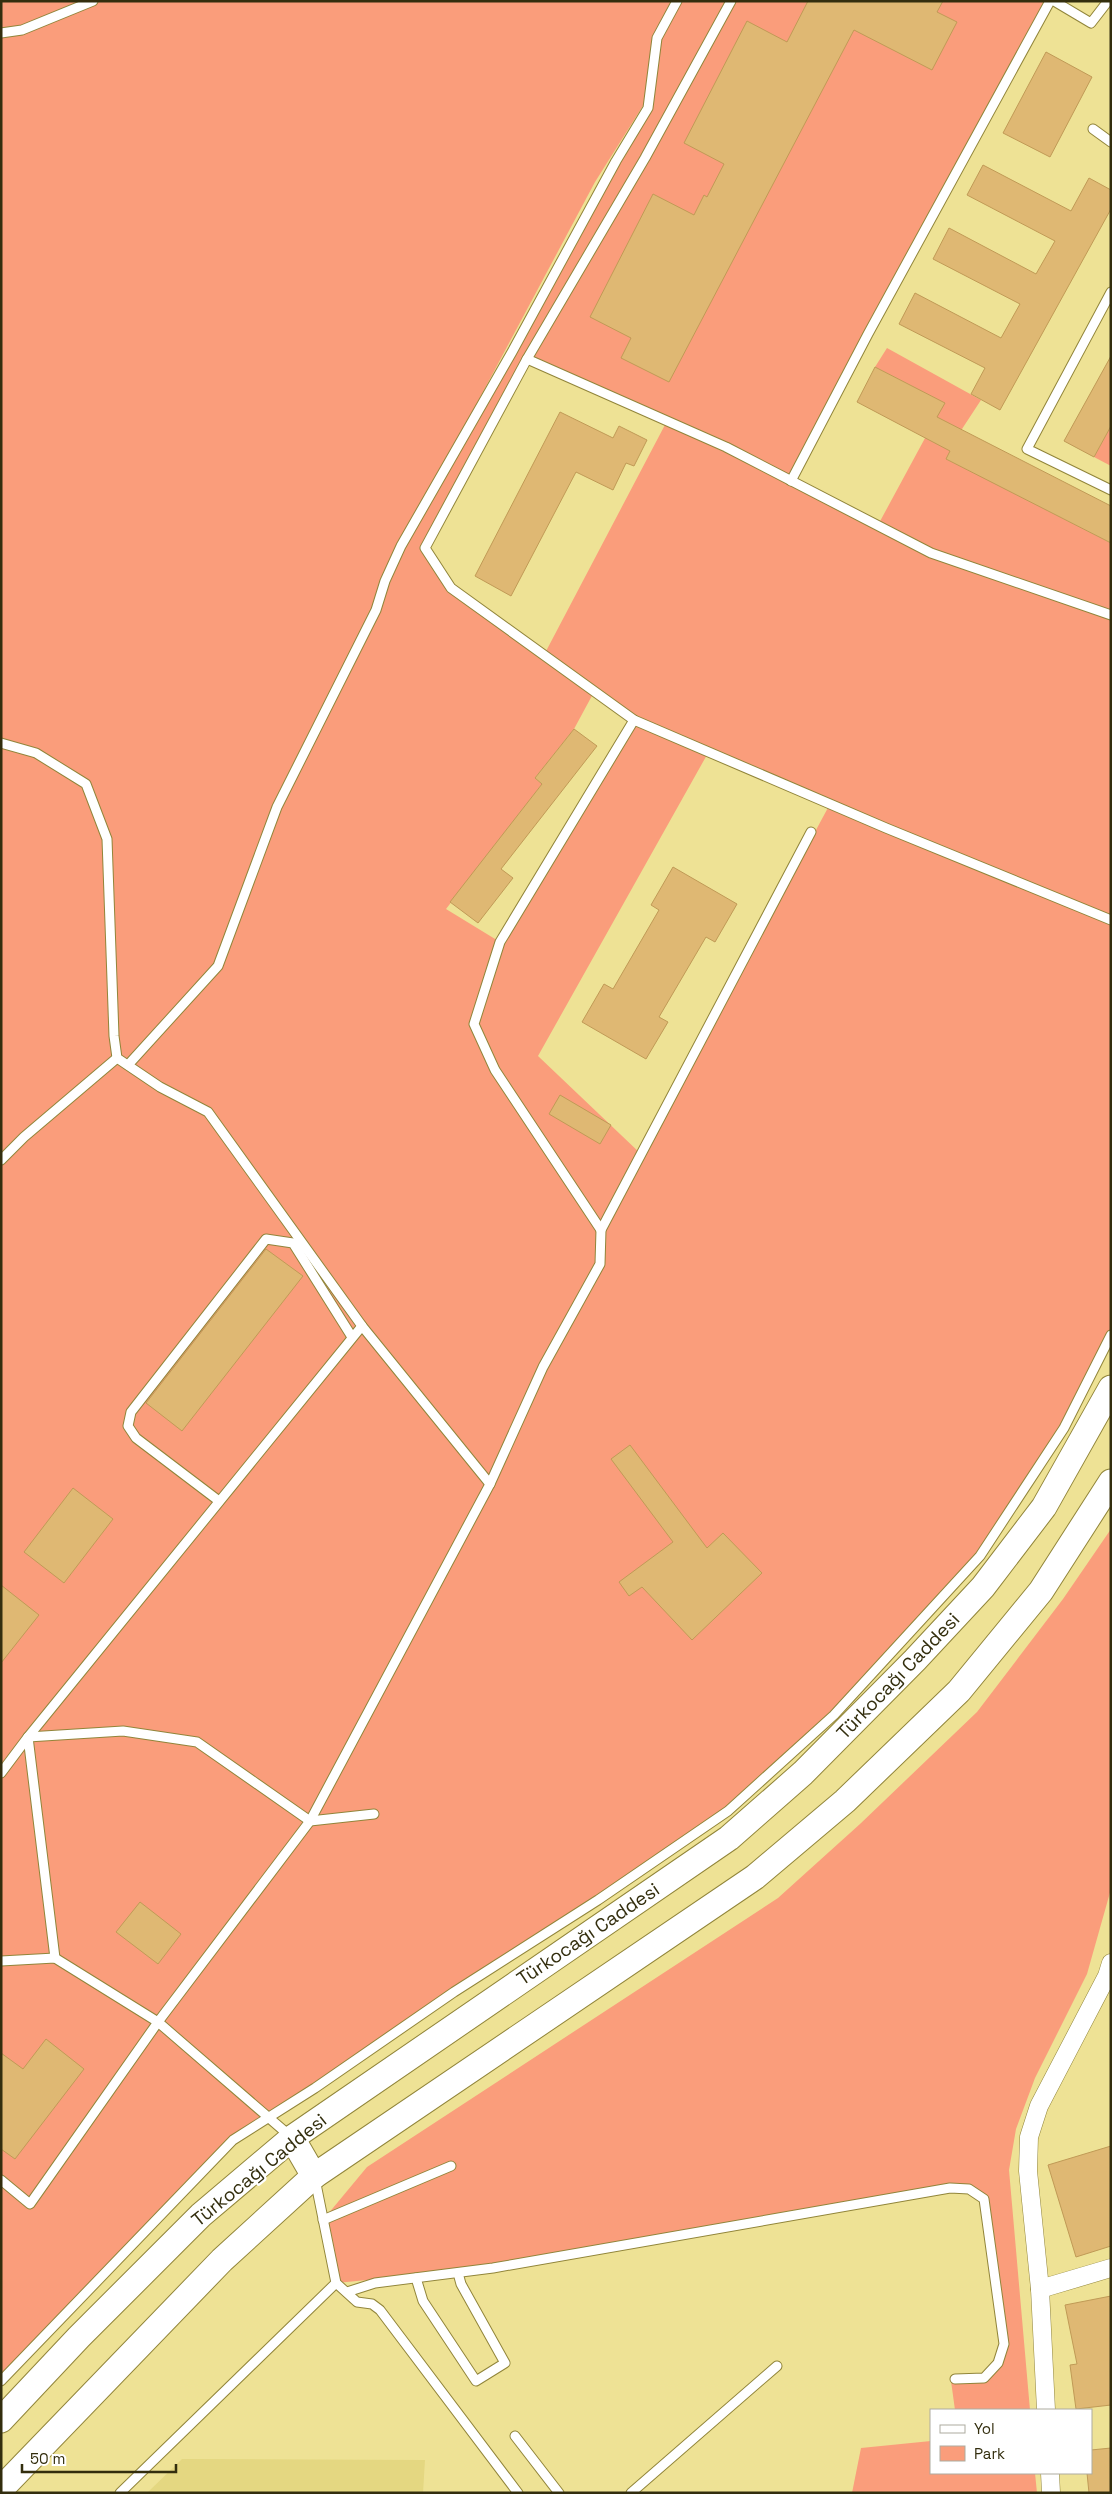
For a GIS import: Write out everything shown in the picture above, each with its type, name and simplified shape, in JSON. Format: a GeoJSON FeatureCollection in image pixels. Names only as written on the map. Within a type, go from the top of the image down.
{"type":"FeatureCollection","features":[{"type":"Feature","properties":{"kind":"main road","name":"Türkocağı Caddesi"},"geometry":{"type":"LineString","coordinates":[[1,2420],[79,2337],[201,2215],[292,2138],[729,1838],[803,1773],[915,1660],[983,1586],[1044,1507],[1111,1388]]}},
{"type":"Feature","properties":{"kind":"main road","name":"Türkocağı Caddesi"},"geometry":{"type":"LineString","coordinates":[[1,2489],[222,2260],[314,2176],[755,1877],[845,1801],[960,1691],[1041,1591],[1111,1482]]}},
{"type":"Feature","properties":{"kind":"main road"},"geometry":{"type":"LineString","coordinates":[[292,2138],[314,2176]]}},
{"type":"Feature","properties":{"kind":"street"},"geometry":{"type":"LineString","coordinates":[[1046,2409],[1040,2289],[1028,2171],[1029,2137],[1039,2106],[1110,1971]]}},
{"type":"Feature","properties":{"kind":"street"},"geometry":{"type":"LineString","coordinates":[[1040,2289],[1111,2268]]}},
{"type":"Feature","properties":{"kind":"street"},"geometry":{"type":"LineString","coordinates":[[1050,2474],[1051,2493]]}},
{"type":"Feature","properties":{"kind":"lane"},"geometry":{"type":"LineString","coordinates":[[1,33],[22,30],[93,1]]}},
{"type":"Feature","properties":{"kind":"lane"},"geometry":{"type":"LineString","coordinates":[[128,1065],[218,966],[277,807],[376,610],[384,581],[648,108],[657,38],[677,1]]}},
{"type":"Feature","properties":{"kind":"lane"},"geometry":{"type":"LineString","coordinates":[[731,1],[645,158],[527,359],[425,548],[451,588],[634,720],[886,828],[1111,920]]}},
{"type":"Feature","properties":{"kind":"lane"},"geometry":{"type":"LineString","coordinates":[[791,481],[868,334],[1050,1]]}},
{"type":"Feature","properties":{"kind":"lane"},"geometry":{"type":"LineString","coordinates":[[1054,1],[1091,24],[1108,1]]}},
{"type":"Feature","properties":{"kind":"lane"},"geometry":{"type":"LineString","coordinates":[[1093,129],[1111,142]]}},
{"type":"Feature","properties":{"kind":"lane"},"geometry":{"type":"LineString","coordinates":[[1111,292],[1027,449],[1111,490]]}},
{"type":"Feature","properties":{"kind":"lane"},"geometry":{"type":"LineString","coordinates":[[527,359],[726,447],[931,553],[1111,615]]}},
{"type":"Feature","properties":{"kind":"lane"},"geometry":{"type":"LineString","coordinates":[[601,1230],[495,1070],[474,1024],[500,942],[634,720]]}},
{"type":"Feature","properties":{"kind":"lane"},"geometry":{"type":"LineString","coordinates":[[1,743],[36,753],[86,784],[103,830],[106,840],[114,1036],[117,1058],[160,1087],[208,1112],[362,1326],[490,1484]]}},
{"type":"Feature","properties":{"kind":"lane"},"geometry":{"type":"LineString","coordinates":[[1,2180],[30,2204],[158,2022],[310,1821],[490,1484],[543,1367],[600,1264],[601,1230],[811,832]]}},
{"type":"Feature","properties":{"kind":"lane"},"geometry":{"type":"LineString","coordinates":[[1,1160],[24,1137],[117,1058]]}},
{"type":"Feature","properties":{"kind":"lane"},"geometry":{"type":"LineString","coordinates":[[219,1501],[136,1438],[128,1426],[130,1412],[266,1239],[293,1243],[352,1337]]}},
{"type":"Feature","properties":{"kind":"lane"},"geometry":{"type":"LineString","coordinates":[[1,1773],[28,1737],[362,1326]]}},
{"type":"Feature","properties":{"kind":"lane"},"geometry":{"type":"LineString","coordinates":[[1,2381],[233,2140],[269,2118],[454,1992],[598,1900],[728,1811],[834,1716],[980,1556],[1064,1428],[1111,1335]]}},
{"type":"Feature","properties":{"kind":"lane"},"geometry":{"type":"LineString","coordinates":[[28,1737],[123,1731],[197,1742],[310,1821],[374,1814]]}},
{"type":"Feature","properties":{"kind":"lane"},"geometry":{"type":"LineString","coordinates":[[28,1737],[55,1958]]}},
{"type":"Feature","properties":{"kind":"lane"},"geometry":{"type":"LineString","coordinates":[[1,1961],[55,1958],[158,2022],[292,2138]]}},
{"type":"Feature","properties":{"kind":"lane"},"geometry":{"type":"LineString","coordinates":[[323,2220],[451,2166]]}},
{"type":"Feature","properties":{"kind":"lane"},"geometry":{"type":"LineString","coordinates":[[314,2176],[336,2283],[357,2302],[372,2304],[380,2310],[518,2493]]}},
{"type":"Feature","properties":{"kind":"lane"},"geometry":{"type":"LineString","coordinates":[[347,2292],[375,2283],[458,2273],[950,2188],[969,2189],[984,2199],[1004,2344],[998,2363],[984,2378],[955,2379]]}},
{"type":"Feature","properties":{"kind":"lane"},"geometry":{"type":"LineString","coordinates":[[416,2278],[423,2301],[476,2381],[505,2363],[462,2284],[458,2273]]}},
{"type":"Feature","properties":{"kind":"lane"},"geometry":{"type":"LineString","coordinates":[[120,2493],[336,2283]]}},
{"type":"Feature","properties":{"kind":"lane"},"geometry":{"type":"LineString","coordinates":[[631,2493],[777,2366]]}},
{"type":"Feature","properties":{"kind":"lane"},"geometry":{"type":"LineString","coordinates":[[515,2436],[558,2493]]}},
{"type":"Feature","properties":{"kind":"shaded area"},"geometry":{"type":"Polygon","coordinates":[[[182,2459],[425,2460],[423,2493],[147,2493],[182,2459]]]}},
{"type":"Feature","properties":{"kind":"green space"},"geometry":{"type":"Polygon","coordinates":[[[1,1],[1050,1],[791,481],[878,525],[944,403],[875,367],[887,348],[981,400],[962,429],[947,459],[1111,543],[1111,1335],[1064,1428],[980,1556],[834,1715],[728,1811],[233,2140],[1,2381],[1,1]],[[646,101],[595,182],[412,525],[647,111],[646,101]],[[527,359],[425,548],[451,588],[544,655],[667,421],[527,359]],[[594,692],[574,729],[535,778],[542,784],[446,909],[500,942],[634,721],[594,692]],[[708,753],[538,1056],[641,1154],[640,1157],[830,804],[708,753]]]}},
{"type":"Feature","properties":{"kind":"green space"},"geometry":{"type":"Polygon","coordinates":[[[1111,426],[1111,466],[1094,457],[1111,426]]]}},
{"type":"Feature","properties":{"kind":"green space"},"geometry":{"type":"Polygon","coordinates":[[[1111,1529],[1111,1889],[1087,1974],[1035,2078],[1016,2129],[1009,2170],[1030,2409],[955,2409],[951,2381],[984,2378],[1004,2344],[984,2200],[969,2189],[493,2268],[336,2283],[323,2220],[367,2167],[778,1898],[860,1824],[977,1712],[1063,1599],[1111,1529]]]}},
{"type":"Feature","properties":{"kind":"green space"},"geometry":{"type":"Polygon","coordinates":[[[930,2441],[930,2474],[1035,2474],[1037,2493],[852,2493],[861,2448],[930,2441]]]}},
{"type":"Feature","properties":{"kind":"building"},"geometry":{"type":"Polygon","coordinates":[[[808,1],[943,1],[937,12],[957,22],[932,70],[854,30],[669,382],[621,358],[631,338],[590,317],[653,194],[694,215],[704,195],[707,197],[724,164],[684,143],[747,21],[787,42],[808,1]]]}},
{"type":"Feature","properties":{"kind":"building"},"geometry":{"type":"Polygon","coordinates":[[[1046,52],[1092,77],[1050,157],[1003,133],[1046,52]]]}},
{"type":"Feature","properties":{"kind":"building"},"geometry":{"type":"Polygon","coordinates":[[[983,165],[1071,211],[1089,178],[1111,190],[1111,209],[1000,410],[971,394],[985,368],[899,324],[915,293],[1001,338],[1020,304],[933,259],[949,228],[1036,274],[1055,241],[967,195],[983,165]]]}},
{"type":"Feature","properties":{"kind":"building"},"geometry":{"type":"Polygon","coordinates":[[[1111,356],[1111,426],[1094,457],[1064,441],[1111,356]]]}},
{"type":"Feature","properties":{"kind":"building"},"geometry":{"type":"Polygon","coordinates":[[[875,367],[945,403],[937,417],[1111,506],[1111,543],[946,459],[950,451],[857,402],[875,367]]]}},
{"type":"Feature","properties":{"kind":"building"},"geometry":{"type":"Polygon","coordinates":[[[560,412],[613,438],[619,426],[647,440],[634,466],[626,463],[613,490],[576,472],[511,596],[475,576],[560,412]]]}},
{"type":"Feature","properties":{"kind":"building"},"geometry":{"type":"Polygon","coordinates":[[[574,729],[597,746],[501,869],[513,878],[478,923],[450,902],[542,784],[535,778],[574,729]]]}},
{"type":"Feature","properties":{"kind":"building"},"geometry":{"type":"Polygon","coordinates":[[[673,867],[737,904],[715,942],[706,937],[659,1017],[668,1022],[646,1059],[582,1022],[604,984],[613,989],[659,910],[651,905],[673,867]]]}},
{"type":"Feature","properties":{"kind":"building"},"geometry":{"type":"Polygon","coordinates":[[[560,1095],[611,1125],[600,1144],[549,1114],[560,1095]]]}},
{"type":"Feature","properties":{"kind":"building"},"geometry":{"type":"Polygon","coordinates":[[[266,1249],[303,1276],[182,1431],[146,1403],[266,1249]]]}},
{"type":"Feature","properties":{"kind":"building"},"geometry":{"type":"Polygon","coordinates":[[[630,1445],[707,1548],[723,1533],[762,1573],[692,1640],[642,1587],[629,1596],[619,1582],[673,1542],[611,1459],[630,1445]]]}},
{"type":"Feature","properties":{"kind":"building"},"geometry":{"type":"Polygon","coordinates":[[[73,1488],[113,1519],[64,1583],[24,1552],[73,1488]]]}},
{"type":"Feature","properties":{"kind":"building"},"geometry":{"type":"Polygon","coordinates":[[[1,1585],[39,1615],[1,1663],[1,1585]]]}},
{"type":"Feature","properties":{"kind":"building"},"geometry":{"type":"Polygon","coordinates":[[[140,1902],[181,1934],[158,1964],[116,1932],[140,1902]]]}},
{"type":"Feature","properties":{"kind":"building"},"geometry":{"type":"Polygon","coordinates":[[[46,2039],[84,2069],[15,2159],[1,2149],[1,2053],[23,2069],[46,2039]]]}},
{"type":"Feature","properties":{"kind":"building"},"geometry":{"type":"Polygon","coordinates":[[[1111,2146],[1111,2246],[1076,2257],[1048,2165],[1111,2146]]]}},
{"type":"Feature","properties":{"kind":"building"},"geometry":{"type":"Polygon","coordinates":[[[1111,2296],[1111,2405],[1076,2409],[1070,2365],[1077,2364],[1065,2305],[1111,2296]]]}},
{"type":"Feature","properties":{"kind":"building"},"geometry":{"type":"Polygon","coordinates":[[[1111,2448],[1111,2493],[1089,2493],[1087,2474],[1092,2474],[1092,2450],[1111,2448]]]}}]}
